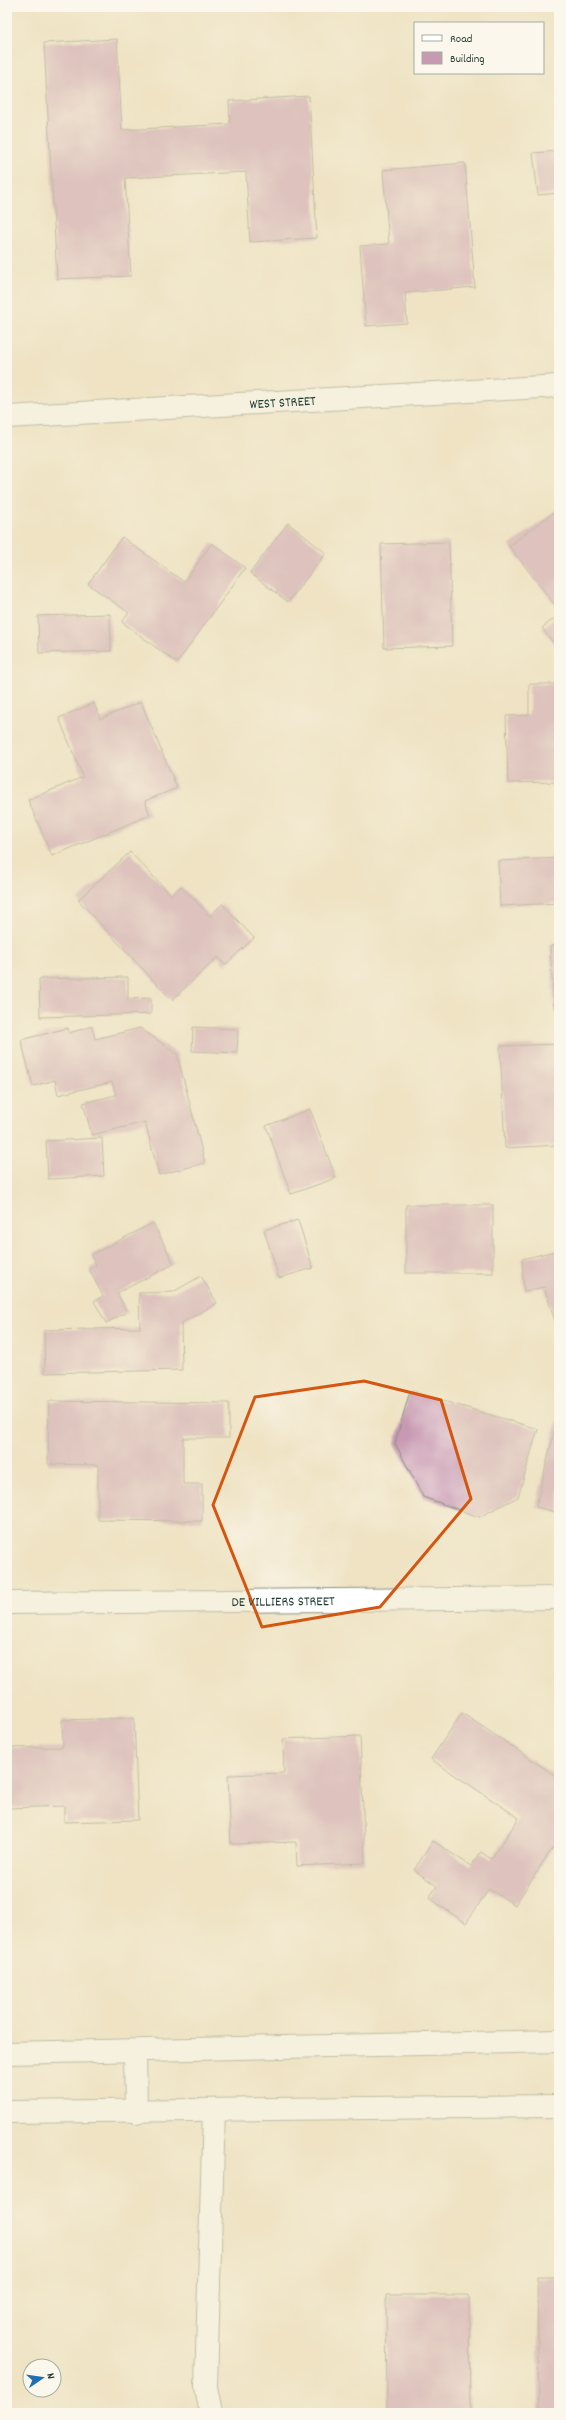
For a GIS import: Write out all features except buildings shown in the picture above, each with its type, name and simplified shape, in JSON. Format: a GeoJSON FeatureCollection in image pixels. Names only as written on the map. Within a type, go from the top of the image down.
{"type":"FeatureCollection","features":[{"type":"Feature","properties":{"kind":"main road","name":"WEST STREET"},"geometry":{"type":"LineString","coordinates":[[7,417],[559,386]]}},
{"type":"Feature","properties":{"kind":"main road","name":"DE VILLIERS STREET"},"geometry":{"type":"LineString","coordinates":[[7,1603],[559,1598]]}},
{"type":"Feature","properties":{"kind":"main road"},"geometry":{"type":"LineString","coordinates":[[7,2054],[559,2041]]}},
{"type":"Feature","properties":{"kind":"main road"},"geometry":{"type":"LineString","coordinates":[[135,2051],[136,2112]]}},
{"type":"Feature","properties":{"kind":"main road"},"geometry":{"type":"LineString","coordinates":[[7,2112],[136,2112],[559,2106]]}},
{"type":"Feature","properties":{"kind":"main road"},"geometry":{"type":"LineString","coordinates":[[211,2413],[206,2387],[214,2110]]}},
{"type":"Feature","properties":{"kind":"highlighted area"},"geometry":{"type":"Polygon","coordinates":[[[364,1381],[441,1400],[471,1499],[380,1607],[262,1627],[213,1505],[255,1397],[364,1381]]]}}]}
